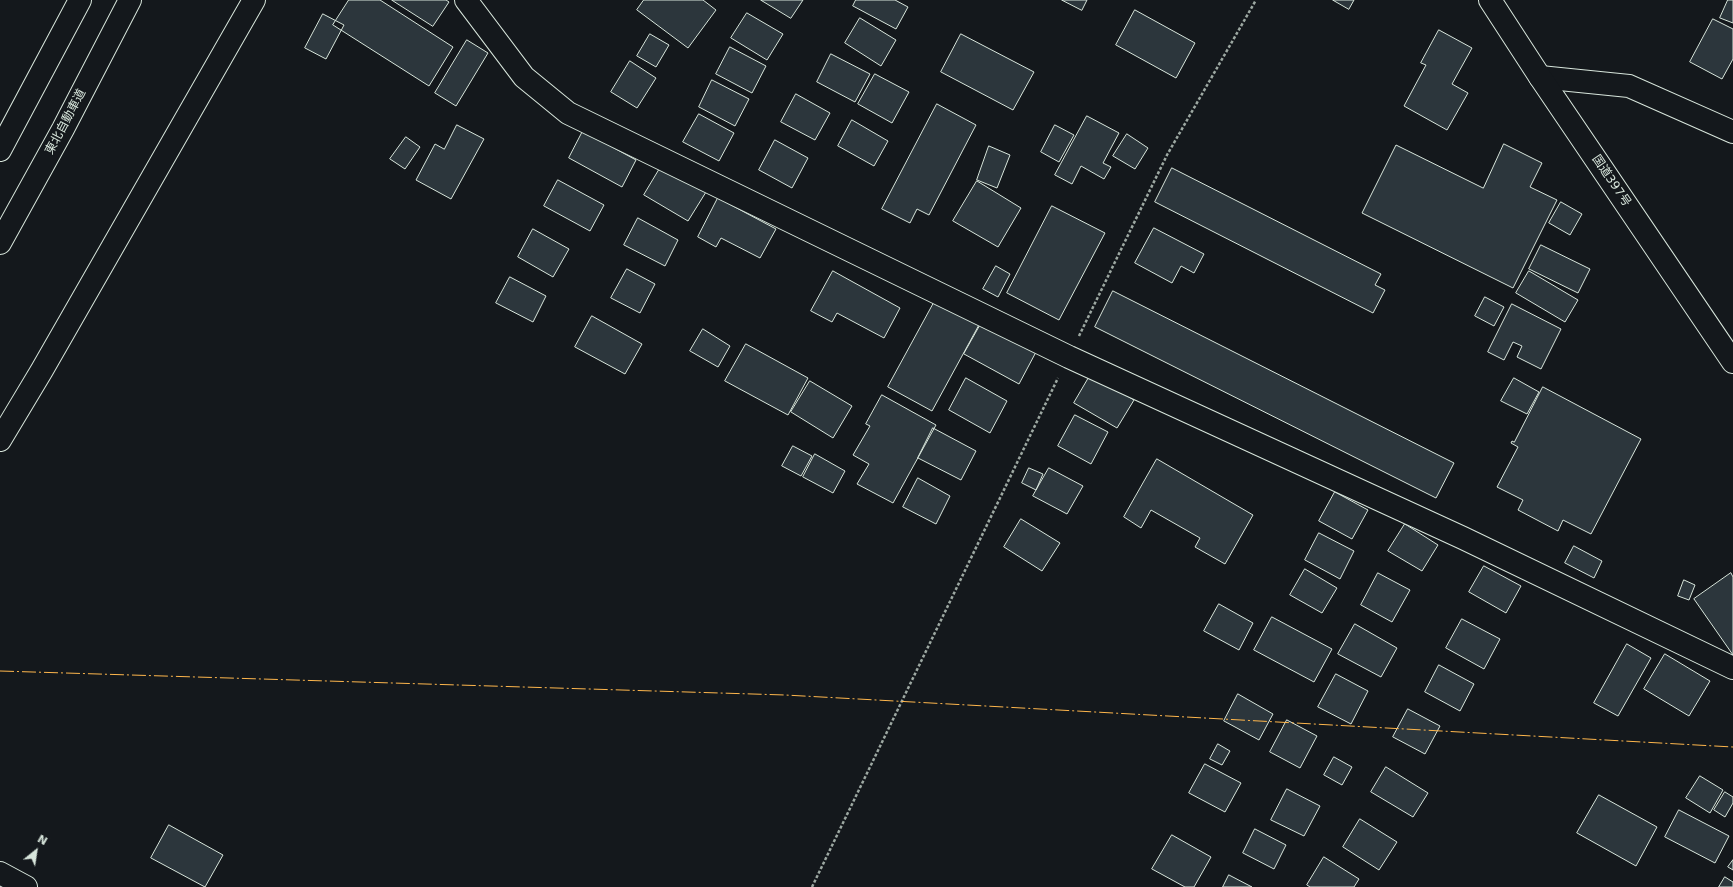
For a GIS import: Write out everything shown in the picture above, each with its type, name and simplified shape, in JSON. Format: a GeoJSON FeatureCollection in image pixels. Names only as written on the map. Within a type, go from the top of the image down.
{"type":"FeatureCollection","features":[{"type":"Feature","properties":{"kind":"main road"},"geometry":{"type":"LineString","coordinates":[[0,150],[80,0]]}},
{"type":"Feature","properties":{"kind":"main road","name":"東北自動車道"},"geometry":{"type":"LineString","coordinates":[[0,243],[63,129],[130,0]]}},
{"type":"Feature","properties":{"kind":"main road"},"geometry":{"type":"LineString","coordinates":[[0,440],[42,370],[254,0]]}},
{"type":"Feature","properties":{"kind":"main road"},"geometry":{"type":"LineString","coordinates":[[466,0],[524,77],[568,113],[1068,357],[1463,538],[1733,668]]}},
{"type":"Feature","properties":{"kind":"main road","name":"国道397号"},"geometry":{"type":"LineString","coordinates":[[1490,0],[1540,77],[1733,362]]}},
{"type":"Feature","properties":{"kind":"main road"},"geometry":{"type":"LineString","coordinates":[[1540,77],[1629,86],[1733,132]]}},
{"type":"Feature","properties":{"kind":"main road"},"geometry":{"type":"LineString","coordinates":[[0,873],[26,887]]}},
{"type":"Feature","properties":{"kind":"path"},"geometry":{"type":"LineString","coordinates":[[812,887],[969,560],[1167,155],[1256,0]]}},
{"type":"Feature","properties":{"kind":"building"},"geometry":{"type":"Polygon","coordinates":[[[349,0],[380,0],[453,47],[429,86],[333,25],[349,0]]]}},
{"type":"Feature","properties":{"kind":"building"},"geometry":{"type":"Polygon","coordinates":[[[392,0],[446,0],[449,2],[433,26],[392,0]]]}},
{"type":"Feature","properties":{"kind":"building"},"geometry":{"type":"Polygon","coordinates":[[[644,0],[703,0],[716,10],[688,48],[637,10],[644,0]]]}},
{"type":"Feature","properties":{"kind":"building"},"geometry":{"type":"Polygon","coordinates":[[[761,0],[803,0],[791,18],[761,0]]]}},
{"type":"Feature","properties":{"kind":"building"},"geometry":{"type":"Polygon","coordinates":[[[856,0],[895,0],[908,7],[896,29],[853,6],[856,0]]]}},
{"type":"Feature","properties":{"kind":"building"},"geometry":{"type":"Polygon","coordinates":[[[1062,0],[1087,0],[1082,10],[1062,0]]]}},
{"type":"Feature","properties":{"kind":"building"},"geometry":{"type":"Polygon","coordinates":[[[1333,0],[1354,0],[1349,9],[1333,0]]]}},
{"type":"Feature","properties":{"kind":"building"},"geometry":{"type":"Polygon","coordinates":[[[1728,0],[1733,0],[1733,23],[1720,18],[1728,0]]]}},
{"type":"Feature","properties":{"kind":"building"},"geometry":{"type":"Polygon","coordinates":[[[1135,10],[1195,43],[1176,78],[1116,45],[1135,10]]]}},
{"type":"Feature","properties":{"kind":"building"},"geometry":{"type":"Polygon","coordinates":[[[747,13],[783,34],[767,60],[731,38],[747,13]]]}},
{"type":"Feature","properties":{"kind":"building"},"geometry":{"type":"Polygon","coordinates":[[[323,14],[344,25],[326,59],[305,48],[323,14]]]}},
{"type":"Feature","properties":{"kind":"building"},"geometry":{"type":"Polygon","coordinates":[[[860,18],[896,40],[881,66],[845,43],[860,18]]]}},
{"type":"Feature","properties":{"kind":"building"},"geometry":{"type":"Polygon","coordinates":[[[1713,19],[1733,29],[1733,59],[1722,79],[1690,62],[1713,19]]]}},
{"type":"Feature","properties":{"kind":"building"},"geometry":{"type":"Polygon","coordinates":[[[1439,30],[1472,48],[1452,84],[1468,93],[1447,130],[1404,106],[1426,65],[1421,63],[1439,30]]]}},
{"type":"Feature","properties":{"kind":"building"},"geometry":{"type":"Polygon","coordinates":[[[650,34],[669,45],[656,67],[637,56],[650,34]]]}},
{"type":"Feature","properties":{"kind":"building"},"geometry":{"type":"Polygon","coordinates":[[[961,34],[1034,72],[1013,110],[941,72],[961,34]]]}},
{"type":"Feature","properties":{"kind":"building"},"geometry":{"type":"Polygon","coordinates":[[[467,40],[488,53],[456,106],[435,93],[467,40]]]}},
{"type":"Feature","properties":{"kind":"building"},"geometry":{"type":"Polygon","coordinates":[[[730,47],[766,66],[752,93],[716,74],[730,47]]]}},
{"type":"Feature","properties":{"kind":"building"},"geometry":{"type":"Polygon","coordinates":[[[831,54],[870,74],[855,102],[817,82],[831,54]]]}},
{"type":"Feature","properties":{"kind":"building"},"geometry":{"type":"Polygon","coordinates":[[[630,61],[656,78],[637,108],[611,92],[630,61]]]}},
{"type":"Feature","properties":{"kind":"building"},"geometry":{"type":"Polygon","coordinates":[[[875,74],[909,92],[892,123],[858,104],[875,74]]]}},
{"type":"Feature","properties":{"kind":"building"},"geometry":{"type":"Polygon","coordinates":[[[712,80],[749,99],[735,126],[699,107],[712,80]]]}},
{"type":"Feature","properties":{"kind":"building"},"geometry":{"type":"Polygon","coordinates":[[[796,94],[830,113],[815,140],[781,122],[796,94]]]}},
{"type":"Feature","properties":{"kind":"building"},"geometry":{"type":"Polygon","coordinates":[[[937,104],[976,125],[929,215],[917,209],[910,223],[882,209],[937,104]]]}},
{"type":"Feature","properties":{"kind":"building"},"geometry":{"type":"Polygon","coordinates":[[[699,114],[734,133],[719,161],[683,142],[699,114]]]}},
{"type":"Feature","properties":{"kind":"building"},"geometry":{"type":"Polygon","coordinates":[[[1087,116],[1119,133],[1103,163],[1111,167],[1104,179],[1081,166],[1072,184],[1055,175],[1087,116]]]}},
{"type":"Feature","properties":{"kind":"building"},"geometry":{"type":"Polygon","coordinates":[[[852,120],[888,141],[874,166],[838,146],[852,120]]]}},
{"type":"Feature","properties":{"kind":"building"},"geometry":{"type":"Polygon","coordinates":[[[457,125],[484,139],[451,199],[416,180],[435,144],[444,149],[457,125]]]}},
{"type":"Feature","properties":{"kind":"building"},"geometry":{"type":"Polygon","coordinates":[[[1055,125],[1074,135],[1059,162],[1041,152],[1055,125]]]}},
{"type":"Feature","properties":{"kind":"building"},"geometry":{"type":"Polygon","coordinates":[[[583,131],[636,160],[622,187],[569,158],[583,131]]]}},
{"type":"Feature","properties":{"kind":"building"},"geometry":{"type":"Polygon","coordinates":[[[1127,134],[1148,148],[1135,169],[1113,156],[1127,134]]]}},
{"type":"Feature","properties":{"kind":"building"},"geometry":{"type":"Polygon","coordinates":[[[406,137],[420,147],[405,169],[390,159],[406,137]]]}},
{"type":"Feature","properties":{"kind":"building"},"geometry":{"type":"Polygon","coordinates":[[[775,140],[808,158],[792,188],[759,170],[775,140]]]}},
{"type":"Feature","properties":{"kind":"building"},"geometry":{"type":"Polygon","coordinates":[[[1504,144],[1542,163],[1530,187],[1557,200],[1513,288],[1362,213],[1396,145],[1483,188],[1504,144]]]}},
{"type":"Feature","properties":{"kind":"building"},"geometry":{"type":"Polygon","coordinates":[[[989,146],[1010,155],[997,188],[977,180],[989,146]]]}},
{"type":"Feature","properties":{"kind":"building"},"geometry":{"type":"Polygon","coordinates":[[[662,165],[706,192],[688,221],[644,195],[662,165]]]}},
{"type":"Feature","properties":{"kind":"building"},"geometry":{"type":"Polygon","coordinates":[[[1172,168],[1381,274],[1375,285],[1385,290],[1373,313],[1155,202],[1172,168]]]}},
{"type":"Feature","properties":{"kind":"building"},"geometry":{"type":"Polygon","coordinates":[[[558,180],[604,205],[590,231],[544,206],[558,180]]]}},
{"type":"Feature","properties":{"kind":"building"},"geometry":{"type":"Polygon","coordinates":[[[977,181],[1021,208],[998,247],[953,221],[977,181]]]}},
{"type":"Feature","properties":{"kind":"building"},"geometry":{"type":"Polygon","coordinates":[[[718,198],[776,229],[760,258],[721,238],[716,247],[698,237],[718,198]]]}},
{"type":"Feature","properties":{"kind":"building"},"geometry":{"type":"Polygon","coordinates":[[[1561,202],[1582,214],[1570,235],[1549,223],[1561,202]]]}},
{"type":"Feature","properties":{"kind":"building"},"geometry":{"type":"Polygon","coordinates":[[[1052,206],[1105,233],[1059,320],[1007,293],[1052,206]]]}},
{"type":"Feature","properties":{"kind":"building"},"geometry":{"type":"Polygon","coordinates":[[[638,218],[678,240],[665,266],[624,245],[638,218]]]}},
{"type":"Feature","properties":{"kind":"building"},"geometry":{"type":"Polygon","coordinates":[[[1154,228],[1204,254],[1194,273],[1181,266],[1172,283],[1135,263],[1154,228]]]}},
{"type":"Feature","properties":{"kind":"building"},"geometry":{"type":"Polygon","coordinates":[[[533,229],[569,249],[553,277],[518,257],[533,229]]]}},
{"type":"Feature","properties":{"kind":"building"},"geometry":{"type":"Polygon","coordinates":[[[1541,245],[1590,269],[1578,293],[1529,269],[1541,245]]]}},
{"type":"Feature","properties":{"kind":"building"},"geometry":{"type":"Polygon","coordinates":[[[996,266],[1010,274],[998,297],[983,289],[996,266]]]}},
{"type":"Feature","properties":{"kind":"building"},"geometry":{"type":"Polygon","coordinates":[[[627,269],[655,284],[640,313],[611,298],[627,269]]]}},
{"type":"Feature","properties":{"kind":"building"},"geometry":{"type":"Polygon","coordinates":[[[833,271],[900,308],[884,338],[837,313],[832,322],[811,311],[833,271]]]}},
{"type":"Feature","properties":{"kind":"building"},"geometry":{"type":"Polygon","coordinates":[[[1529,271],[1578,300],[1565,322],[1516,293],[1529,271]]]}},
{"type":"Feature","properties":{"kind":"building"},"geometry":{"type":"Polygon","coordinates":[[[510,277],[546,296],[533,322],[496,303],[510,277]]]}},
{"type":"Feature","properties":{"kind":"building"},"geometry":{"type":"Polygon","coordinates":[[[1113,291],[1454,463],[1436,498],[1095,327],[1113,291]]]}},
{"type":"Feature","properties":{"kind":"building"},"geometry":{"type":"Polygon","coordinates":[[[1485,297],[1504,307],[1494,326],[1475,316],[1485,297]]]}},
{"type":"Feature","properties":{"kind":"building"},"geometry":{"type":"Polygon","coordinates":[[[936,299],[980,323],[932,411],[888,387],[936,299]]]}},
{"type":"Feature","properties":{"kind":"building"},"geometry":{"type":"Polygon","coordinates":[[[1512,304],[1561,329],[1541,369],[1517,357],[1522,346],[1513,342],[1504,360],[1488,352],[1512,304]]]}},
{"type":"Feature","properties":{"kind":"building"},"geometry":{"type":"Polygon","coordinates":[[[592,316],[642,344],[625,374],[575,347],[592,316]]]}},
{"type":"Feature","properties":{"kind":"building"},"geometry":{"type":"Polygon","coordinates":[[[982,322],[1036,352],[1019,384],[964,354],[982,322]]]}},
{"type":"Feature","properties":{"kind":"building"},"geometry":{"type":"Polygon","coordinates":[[[703,329],[730,346],[718,367],[690,351],[703,329]]]}},
{"type":"Feature","properties":{"kind":"building"},"geometry":{"type":"Polygon","coordinates":[[[746,344],[808,378],[788,415],[725,381],[746,344]]]}},
{"type":"Feature","properties":{"kind":"building"},"geometry":{"type":"Polygon","coordinates":[[[1091,374],[1134,400],[1117,428],[1074,403],[1091,374]]]}},
{"type":"Feature","properties":{"kind":"building"},"geometry":{"type":"Polygon","coordinates":[[[966,378],[1007,401],[990,433],[949,410],[966,378]]]}},
{"type":"Feature","properties":{"kind":"building"},"geometry":{"type":"Polygon","coordinates":[[[1514,378],[1539,392],[1527,414],[1501,401],[1514,378]]]}},
{"type":"Feature","properties":{"kind":"building"},"geometry":{"type":"Polygon","coordinates":[[[810,381],[852,406],[833,438],[791,412],[810,381]]]}},
{"type":"Feature","properties":{"kind":"building"},"geometry":{"type":"Polygon","coordinates":[[[1543,387],[1641,439],[1591,534],[1563,520],[1558,531],[1518,510],[1523,500],[1497,487],[1518,447],[1511,443],[1512,441],[1514,442],[1543,387]]]}},
{"type":"Feature","properties":{"kind":"building"},"geometry":{"type":"Polygon","coordinates":[[[882,395],[936,425],[893,503],[857,484],[869,464],[853,455],[870,426],[866,424],[882,395]]]}},
{"type":"Feature","properties":{"kind":"building"},"geometry":{"type":"Polygon","coordinates":[[[1075,415],[1108,432],[1091,464],[1058,446],[1075,415]]]}},
{"type":"Feature","properties":{"kind":"building"},"geometry":{"type":"Polygon","coordinates":[[[933,428],[976,451],[961,480],[918,458],[933,428]]]}},
{"type":"Feature","properties":{"kind":"building"},"geometry":{"type":"Polygon","coordinates":[[[793,446],[812,456],[801,476],[782,466],[793,446]]]}},
{"type":"Feature","properties":{"kind":"building"},"geometry":{"type":"Polygon","coordinates":[[[815,454],[845,471],[833,493],[803,477],[815,454]]]}},
{"type":"Feature","properties":{"kind":"building"},"geometry":{"type":"Polygon","coordinates":[[[1157,459],[1253,515],[1225,564],[1195,547],[1200,538],[1151,510],[1141,528],[1124,517],[1157,459]]]}},
{"type":"Feature","properties":{"kind":"building"},"geometry":{"type":"Polygon","coordinates":[[[1029,468],[1043,474],[1036,490],[1022,483],[1029,468]]]}},
{"type":"Feature","properties":{"kind":"building"},"geometry":{"type":"Polygon","coordinates":[[[1049,468],[1083,486],[1067,514],[1033,496],[1049,468]]]}},
{"type":"Feature","properties":{"kind":"building"},"geometry":{"type":"Polygon","coordinates":[[[918,478],[950,496],[936,524],[903,507],[918,478]]]}},
{"type":"Feature","properties":{"kind":"building"},"geometry":{"type":"Polygon","coordinates":[[[1335,492],[1368,510],[1352,539],[1319,521],[1335,492]]]}},
{"type":"Feature","properties":{"kind":"building"},"geometry":{"type":"Polygon","coordinates":[[[1021,519],[1060,543],[1042,571],[1004,547],[1021,519]]]}},
{"type":"Feature","properties":{"kind":"building"},"geometry":{"type":"Polygon","coordinates":[[[1405,524],[1438,545],[1422,571],[1388,551],[1405,524]]]}},
{"type":"Feature","properties":{"kind":"building"},"geometry":{"type":"Polygon","coordinates":[[[1319,533],[1354,551],[1340,579],[1305,560],[1319,533]]]}},
{"type":"Feature","properties":{"kind":"building"},"geometry":{"type":"Polygon","coordinates":[[[1574,546],[1602,561],[1594,578],[1565,563],[1574,546]]]}},
{"type":"Feature","properties":{"kind":"building"},"geometry":{"type":"Polygon","coordinates":[[[1484,566],[1521,586],[1506,613],[1469,592],[1484,566]]]}},
{"type":"Feature","properties":{"kind":"building"},"geometry":{"type":"Polygon","coordinates":[[[1305,569],[1337,588],[1322,613],[1290,595],[1305,569]]]}},
{"type":"Feature","properties":{"kind":"building"},"geometry":{"type":"Polygon","coordinates":[[[1378,573],[1410,590],[1392,622],[1361,605],[1378,573]]]}},
{"type":"Feature","properties":{"kind":"building"},"geometry":{"type":"Polygon","coordinates":[[[1731,573],[1733,577],[1733,655],[1694,599],[1731,573]]]}},
{"type":"Feature","properties":{"kind":"building"},"geometry":{"type":"Polygon","coordinates":[[[1684,580],[1695,585],[1689,600],[1678,596],[1684,580]]]}},
{"type":"Feature","properties":{"kind":"building"},"geometry":{"type":"Polygon","coordinates":[[[1219,604],[1253,623],[1239,650],[1204,631],[1219,604]]]}},
{"type":"Feature","properties":{"kind":"building"},"geometry":{"type":"Polygon","coordinates":[[[1272,617],[1332,649],[1314,682],[1254,650],[1272,617]]]}},
{"type":"Feature","properties":{"kind":"building"},"geometry":{"type":"Polygon","coordinates":[[[1462,619],[1500,639],[1484,669],[1446,648],[1462,619]]]}},
{"type":"Feature","properties":{"kind":"building"},"geometry":{"type":"Polygon","coordinates":[[[1355,624],[1397,648],[1381,677],[1338,654],[1355,624]]]}},
{"type":"Feature","properties":{"kind":"building"},"geometry":{"type":"Polygon","coordinates":[[[1627,644],[1651,658],[1618,716],[1594,703],[1627,644]]]}},
{"type":"Feature","properties":{"kind":"building"},"geometry":{"type":"Polygon","coordinates":[[[1665,654],[1710,681],[1689,716],[1644,689],[1665,654]]]}},
{"type":"Feature","properties":{"kind":"building"},"geometry":{"type":"Polygon","coordinates":[[[1439,665],[1474,684],[1460,711],[1425,692],[1439,665]]]}},
{"type":"Feature","properties":{"kind":"building"},"geometry":{"type":"Polygon","coordinates":[[[1336,674],[1368,691],[1351,724],[1318,707],[1336,674]]]}},
{"type":"Feature","properties":{"kind":"building"},"geometry":{"type":"Polygon","coordinates":[[[1238,694],[1273,714],[1259,740],[1224,721],[1238,694]]]}},
{"type":"Feature","properties":{"kind":"building"},"geometry":{"type":"Polygon","coordinates":[[[1408,709],[1440,726],[1425,754],[1393,737],[1408,709]]]}},
{"type":"Feature","properties":{"kind":"building"},"geometry":{"type":"Polygon","coordinates":[[[1287,720],[1317,736],[1300,768],[1270,752],[1287,720]]]}},
{"type":"Feature","properties":{"kind":"building"},"geometry":{"type":"Polygon","coordinates":[[[1218,744],[1230,751],[1222,765],[1210,759],[1218,744]]]}},
{"type":"Feature","properties":{"kind":"building"},"geometry":{"type":"Polygon","coordinates":[[[1334,757],[1352,767],[1342,785],[1324,775],[1334,757]]]}},
{"type":"Feature","properties":{"kind":"building"},"geometry":{"type":"Polygon","coordinates":[[[1205,764],[1241,783],[1225,812],[1189,793],[1205,764]]]}},
{"type":"Feature","properties":{"kind":"building"},"geometry":{"type":"Polygon","coordinates":[[[1386,767],[1428,793],[1413,817],[1371,792],[1386,767]]]}},
{"type":"Feature","properties":{"kind":"building"},"geometry":{"type":"Polygon","coordinates":[[[1700,776],[1723,790],[1710,813],[1686,798],[1700,776]]]}},
{"type":"Feature","properties":{"kind":"building"},"geometry":{"type":"Polygon","coordinates":[[[1287,789],[1320,806],[1304,836],[1271,820],[1287,789]]]}},
{"type":"Feature","properties":{"kind":"building"},"geometry":{"type":"Polygon","coordinates":[[[1725,792],[1733,797],[1733,803],[1725,817],[1714,810],[1725,792]]]}},
{"type":"Feature","properties":{"kind":"building"},"geometry":{"type":"Polygon","coordinates":[[[1599,795],[1657,827],[1636,866],[1577,833],[1599,795]]]}},
{"type":"Feature","properties":{"kind":"building"},"geometry":{"type":"Polygon","coordinates":[[[1679,810],[1729,836],[1715,863],[1665,837],[1679,810]]]}},
{"type":"Feature","properties":{"kind":"building"},"geometry":{"type":"Polygon","coordinates":[[[1360,819],[1397,842],[1379,870],[1343,847],[1360,819]]]}},
{"type":"Feature","properties":{"kind":"building"},"geometry":{"type":"Polygon","coordinates":[[[169,825],[223,855],[205,887],[151,858],[169,825]]]}},
{"type":"Feature","properties":{"kind":"building"},"geometry":{"type":"Polygon","coordinates":[[[1255,829],[1286,845],[1274,869],[1243,853],[1255,829]]]}},
{"type":"Feature","properties":{"kind":"building"},"geometry":{"type":"Polygon","coordinates":[[[1172,835],[1211,857],[1194,887],[1185,887],[1152,869],[1172,835]]]}},
{"type":"Feature","properties":{"kind":"building"},"geometry":{"type":"Polygon","coordinates":[[[1324,857],[1359,879],[1354,887],[1310,887],[1307,885],[1324,857]]]}},
{"type":"Feature","properties":{"kind":"building"},"geometry":{"type":"Polygon","coordinates":[[[1733,860],[1733,870],[1728,867],[1733,860]]]}},
{"type":"Feature","properties":{"kind":"building"},"geometry":{"type":"Polygon","coordinates":[[[1229,875],[1252,887],[1223,887],[1229,875]]]}},
{"type":"Feature","properties":{"kind":"building"},"geometry":{"type":"Polygon","coordinates":[[[1725,877],[1733,882],[1733,887],[1719,887],[1725,877]]]}},
{"type":"Feature","properties":{"kind":"power"},"geometry":{"type":"LineString","coordinates":[[0,671],[785,695],[1733,747]]}}]}
